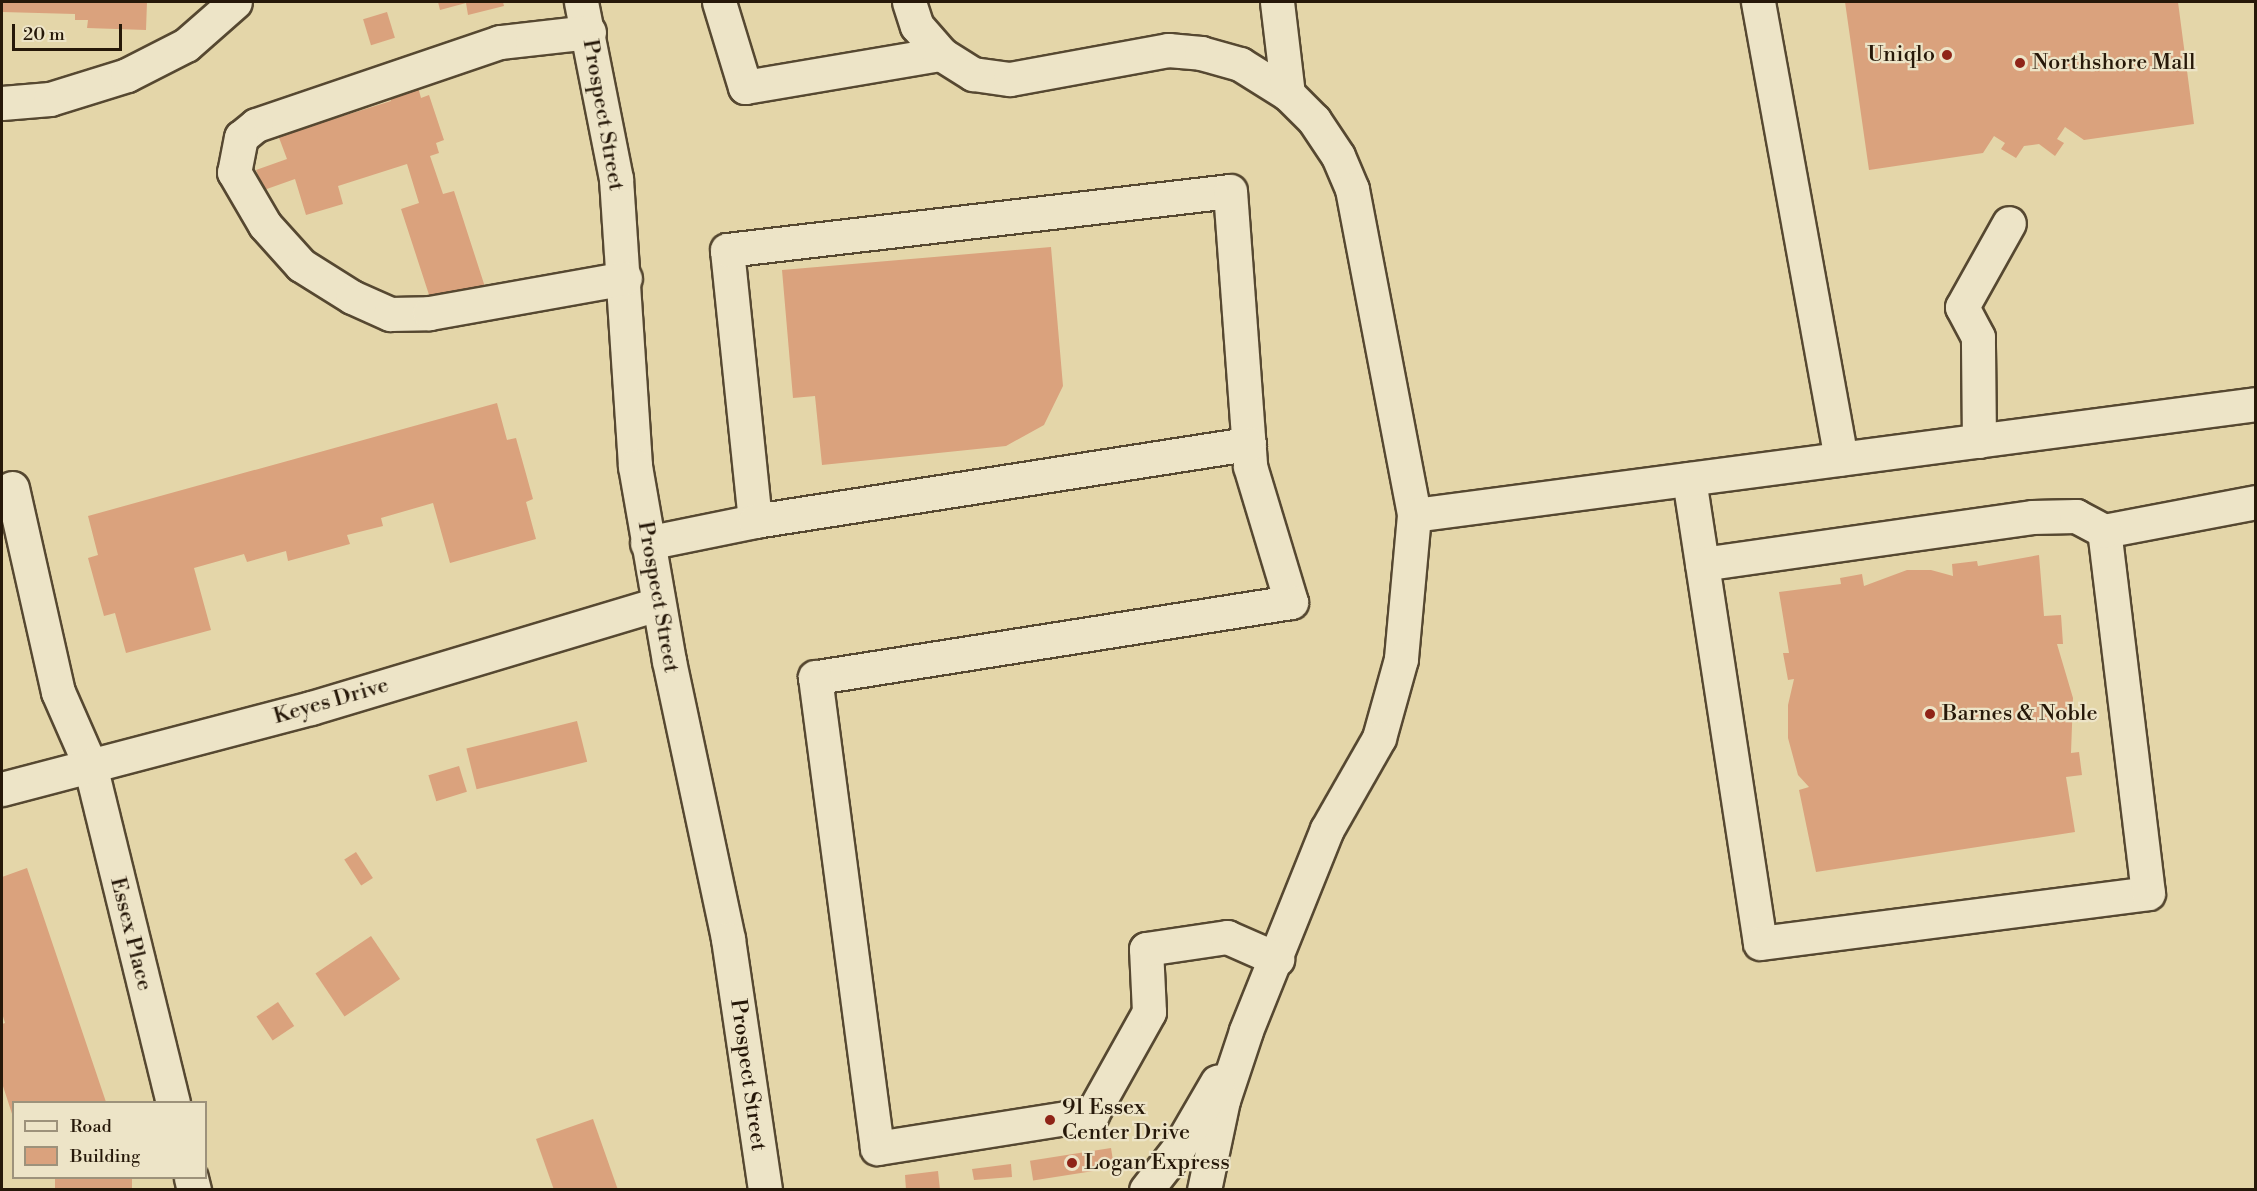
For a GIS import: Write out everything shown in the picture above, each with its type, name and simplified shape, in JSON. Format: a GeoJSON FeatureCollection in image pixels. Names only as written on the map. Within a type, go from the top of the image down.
{"type":"FeatureCollection","features":[{"type":"Feature","properties":{"kind":"street"},"geometry":{"type":"LineString","coordinates":[[2,103],[50,99],[127,75],[186,45],[235,2]]}},
{"type":"Feature","properties":{"kind":"street"},"geometry":{"type":"LineString","coordinates":[[719,2],[745,87],[941,54]]}},
{"type":"Feature","properties":{"kind":"street"},"geometry":{"type":"LineString","coordinates":[[909,2],[917,26],[941,54],[973,74],[1010,79],[1168,50],[1201,53],[1240,64],[1288,94],[1314,120],[1338,156],[1352,189],[1414,514],[1409,599],[1391,701],[1379,738],[1328,829],[1246,1031],[1223,1100],[1204,1190]]}},
{"type":"Feature","properties":{"kind":"street"},"geometry":{"type":"LineString","coordinates":[[1277,2],[1288,94]]}},
{"type":"Feature","properties":{"kind":"street"},"geometry":{"type":"LineString","coordinates":[[1758,2],[1841,459]]}},
{"type":"Feature","properties":{"kind":"street"},"geometry":{"type":"LineString","coordinates":[[585,17],[500,42],[256,125],[241,137],[234,172],[265,225],[301,265],[352,297],[390,314],[429,314],[626,278]]}},
{"type":"Feature","properties":{"kind":"street","name":"Prospect Street"},"geometry":{"type":"LineString","coordinates":[[585,17],[616,179],[626,278],[636,466],[647,543],[728,939],[765,1190]]}},
{"type":"Feature","properties":{"kind":"street"},"geometry":{"type":"LineString","coordinates":[[755,521],[727,250],[1230,191],[1250,466],[1291,602],[815,677],[877,1148],[1092,1114],[1149,1012],[1146,949],[1172,945],[1179,939],[1227,937],[1277,959]]}},
{"type":"Feature","properties":{"kind":"street"},"geometry":{"type":"LineString","coordinates":[[1978,441],[1978,337],[1962,307],[2009,223]]}},
{"type":"Feature","properties":{"kind":"street"},"geometry":{"type":"LineString","coordinates":[[1414,514],[2256,404]]}},
{"type":"Feature","properties":{"kind":"street"},"geometry":{"type":"LineString","coordinates":[[647,543],[755,521],[1249,444]]}},
{"type":"Feature","properties":{"kind":"street"},"geometry":{"type":"LineString","coordinates":[[1689,479],[1760,943],[2148,893],[2104,531]]}},
{"type":"Feature","properties":{"kind":"street","name":"Essex Place"},"geometry":{"type":"LineString","coordinates":[[12,488],[58,692],[90,765],[172,1101]]}},
{"type":"Feature","properties":{"kind":"street"},"geometry":{"type":"LineString","coordinates":[[1702,564],[2032,517],[2076,516],[2104,531],[2256,502]]}},
{"type":"Feature","properties":{"kind":"street","name":"Keyes Drive"},"geometry":{"type":"LineString","coordinates":[[2,789],[311,708],[658,604]]}},
{"type":"Feature","properties":{"kind":"street"},"geometry":{"type":"LineString","coordinates":[[1146,1190],[1178,1149],[1246,1031]]}},
{"type":"Feature","properties":{"kind":"building"},"geometry":{"type":"Polygon","coordinates":[[[2,2],[147,2],[146,30],[87,28],[88,20],[75,20],[75,14],[2,12],[2,2]]]}},
{"type":"Feature","properties":{"kind":"building"},"geometry":{"type":"Polygon","coordinates":[[[438,2],[503,2],[504,6],[468,15],[466,3],[440,10],[438,2]]]}},
{"type":"Feature","properties":{"kind":"building","name":"Northshore Mall"},"geometry":{"type":"Polygon","coordinates":[[[1845,2],[2178,2],[2194,124],[2084,140],[2065,127],[2057,139],[2064,143],[2055,156],[2039,144],[2024,146],[2016,158],[2001,149],[2005,143],[1994,136],[1983,153],[1869,170],[1845,2]]]}},
{"type":"Feature","properties":{"kind":"building"},"geometry":{"type":"Polygon","coordinates":[[[387,12],[395,38],[371,45],[363,19],[387,12]]]}},
{"type":"Feature","properties":{"kind":"building"},"geometry":{"type":"Polygon","coordinates":[[[418,87],[421,98],[429,95],[444,140],[436,143],[439,153],[430,156],[443,194],[454,191],[486,290],[433,307],[401,209],[419,203],[407,164],[338,186],[343,204],[306,215],[295,179],[264,190],[256,170],[287,159],[275,127],[309,113],[314,125],[391,101],[389,96],[418,87]]]}},
{"type":"Feature","properties":{"kind":"building"},"geometry":{"type":"Polygon","coordinates":[[[1051,247],[1063,386],[1044,425],[1006,446],[822,465],[815,396],[793,398],[782,270],[1051,247]]]}},
{"type":"Feature","properties":{"kind":"building"},"geometry":{"type":"Polygon","coordinates":[[[497,403],[507,440],[516,438],[533,499],[526,502],[536,539],[450,563],[433,503],[381,518],[383,526],[347,535],[350,544],[288,561],[286,551],[247,562],[244,554],[194,568],[211,630],[126,653],[115,613],[104,616],[88,558],[98,555],[88,516],[497,403]]]}},
{"type":"Feature","properties":{"kind":"building","name":"Barnes & Noble"},"geometry":{"type":"Polygon","coordinates":[[[2039,555],[2044,616],[2061,615],[2063,644],[2057,644],[2073,698],[2071,753],[2079,752],[2082,775],[2066,777],[2075,832],[1816,872],[1799,790],[1809,787],[1798,775],[1788,738],[1788,705],[1794,679],[1788,680],[1783,653],[1789,653],[1779,592],[1841,584],[1840,578],[1862,574],[1864,586],[1907,570],[1931,570],[1953,576],[1952,564],[1977,561],[1978,566],[2039,555]]]}},
{"type":"Feature","properties":{"kind":"building"},"geometry":{"type":"Polygon","coordinates":[[[577,721],[587,762],[477,789],[466,749],[577,721]]]}},
{"type":"Feature","properties":{"kind":"building"},"geometry":{"type":"Polygon","coordinates":[[[459,766],[467,792],[436,801],[428,775],[459,766]]]}},
{"type":"Feature","properties":{"kind":"building"},"geometry":{"type":"Polygon","coordinates":[[[356,852],[373,878],[361,886],[344,860],[356,852]]]}},
{"type":"Feature","properties":{"kind":"building"},"geometry":{"type":"Polygon","coordinates":[[[27,868],[106,1101],[12,1101],[12,1114],[2,1083],[2,1024],[5,1023],[2,1013],[2,877],[27,868]]]}},
{"type":"Feature","properties":{"kind":"building"},"geometry":{"type":"Polygon","coordinates":[[[371,936],[400,979],[345,1017],[315,973],[371,936]]]}},
{"type":"Feature","properties":{"kind":"building"},"geometry":{"type":"Polygon","coordinates":[[[278,1002],[294,1026],[273,1041],[256,1017],[278,1002]]]}},
{"type":"Feature","properties":{"kind":"building"},"geometry":{"type":"Polygon","coordinates":[[[593,1119],[618,1190],[554,1190],[536,1139],[593,1119]]]}},
{"type":"Feature","properties":{"kind":"building","name":"Logan Express"},"geometry":{"type":"Polygon","coordinates":[[[1111,1148],[1114,1168],[1033,1181],[1030,1161],[1111,1148]]]}},
{"type":"Feature","properties":{"kind":"building"},"geometry":{"type":"Polygon","coordinates":[[[1011,1164],[1012,1177],[974,1180],[972,1169],[1011,1164]]]}},
{"type":"Feature","properties":{"kind":"building"},"geometry":{"type":"Polygon","coordinates":[[[938,1171],[940,1190],[906,1190],[905,1175],[938,1171]]]}},
{"type":"Feature","properties":{"kind":"building"},"geometry":{"type":"Polygon","coordinates":[[[55,1179],[132,1179],[132,1190],[55,1190],[55,1179]]]}},
{"type":"Feature","properties":{"kind":"place","name":"Uniqlo"},"geometry":{"type":"Point","coordinates":[1947,55]}},
{"type":"Feature","properties":{"kind":"place","name":"Northshore Mall"},"geometry":{"type":"Point","coordinates":[2020,63]}},
{"type":"Feature","properties":{"kind":"place","name":"Barnes & Noble"},"geometry":{"type":"Point","coordinates":[1930,714]}},
{"type":"Feature","properties":{"kind":"place","name":"91 Essex Center Drive"},"geometry":{"type":"Point","coordinates":[1050,1120]}},
{"type":"Feature","properties":{"kind":"place","name":"Logan Express"},"geometry":{"type":"Point","coordinates":[1072,1163]}}]}
